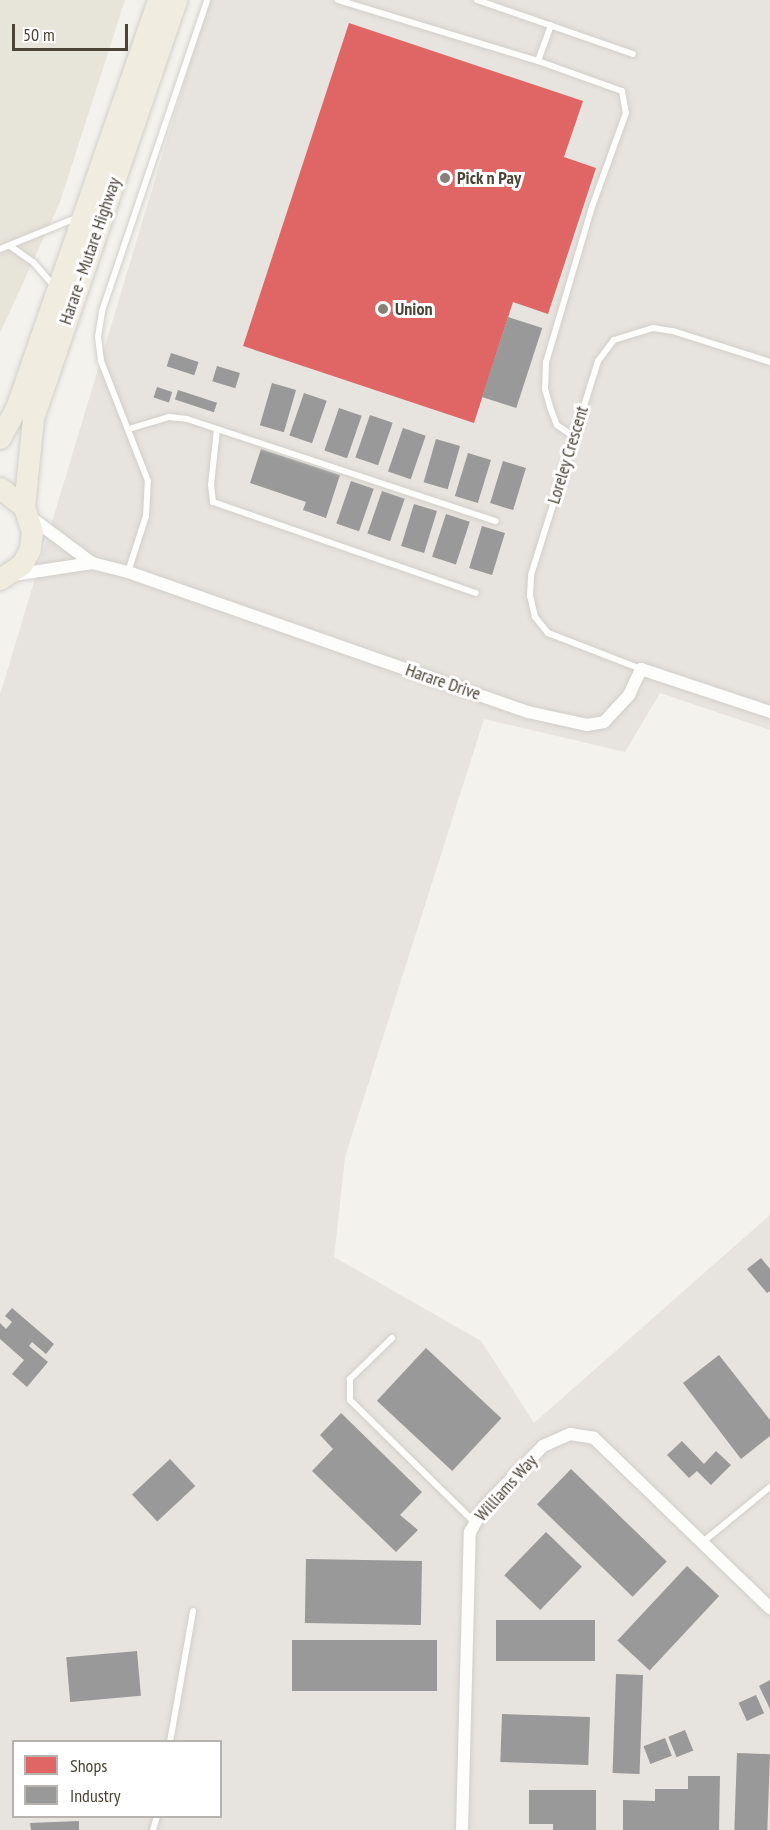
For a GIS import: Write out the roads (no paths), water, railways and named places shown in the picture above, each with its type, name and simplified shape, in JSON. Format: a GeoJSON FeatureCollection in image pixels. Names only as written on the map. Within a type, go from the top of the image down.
{"type":"FeatureCollection","features":[{"type":"Feature","properties":{"kind":"highway","name":"Harare - Mutare Highway"},"geometry":{"type":"LineString","coordinates":[[0,438],[16,408],[158,0]]}},
{"type":"Feature","properties":{"kind":"highway","name":"Harare - Mutare Highway"},"geometry":{"type":"LineString","coordinates":[[5,577],[30,549],[26,511],[33,418],[176,0]]}},
{"type":"Feature","properties":{"kind":"highway"},"geometry":{"type":"LineString","coordinates":[[0,488],[26,511]]}},
{"type":"Feature","properties":{"kind":"street","name":"Harare Drive"},"geometry":{"type":"LineString","coordinates":[[26,511],[92,563]]}},
{"type":"Feature","properties":{"kind":"street","name":"Harare Drive"},"geometry":{"type":"LineString","coordinates":[[5,577],[92,563],[128,572],[528,712],[587,725],[604,722],[616,712],[641,669]]}},
{"type":"Feature","properties":{"kind":"street"},"geometry":{"type":"LineString","coordinates":[[641,669],[770,712]]}},
{"type":"Feature","properties":{"kind":"street","name":"Williams Way"},"geometry":{"type":"LineString","coordinates":[[462,1830],[467,1562],[473,1521],[543,1446],[570,1434],[584,1434],[594,1438],[704,1541],[770,1608]]}},
{"type":"Feature","properties":{"kind":"lane"},"geometry":{"type":"LineString","coordinates":[[128,572],[146,516],[148,489],[146,469],[101,361],[98,337],[102,311],[207,0]]}},
{"type":"Feature","properties":{"kind":"lane"},"geometry":{"type":"LineString","coordinates":[[338,0],[538,61],[622,92],[626,103],[626,113],[592,207],[546,362],[545,389],[550,407],[557,425],[574,437]]}},
{"type":"Feature","properties":{"kind":"lane"},"geometry":{"type":"LineString","coordinates":[[477,0],[633,54]]}},
{"type":"Feature","properties":{"kind":"lane"},"geometry":{"type":"LineString","coordinates":[[538,61],[551,26]]}},
{"type":"Feature","properties":{"kind":"lane"},"geometry":{"type":"LineString","coordinates":[[0,249],[82,215]]}},
{"type":"Feature","properties":{"kind":"lane"},"geometry":{"type":"LineString","coordinates":[[10,246],[34,263],[57,290]]}},
{"type":"Feature","properties":{"kind":"lane","name":"Loreley Crescent"},"geometry":{"type":"LineString","coordinates":[[641,669],[564,643],[548,633],[533,609],[531,575],[598,361],[614,340],[634,331],[673,331],[770,362]]}},
{"type":"Feature","properties":{"kind":"lane"},"geometry":{"type":"LineString","coordinates":[[129,429],[169,417],[217,429],[496,521]]}},
{"type":"Feature","properties":{"kind":"lane"},"geometry":{"type":"LineString","coordinates":[[217,429],[211,485],[213,502],[476,592]]}},
{"type":"Feature","properties":{"kind":"lane"},"geometry":{"type":"LineString","coordinates":[[392,1338],[350,1379],[350,1400],[473,1521]]}},
{"type":"Feature","properties":{"kind":"lane"},"geometry":{"type":"LineString","coordinates":[[704,1541],[770,1487]]}},
{"type":"Feature","properties":{"kind":"lane"},"geometry":{"type":"LineString","coordinates":[[170,1740],[193,1611]]}},
{"type":"Feature","properties":{"kind":"place","name":"Pick n Pay"},"geometry":{"type":"Point","coordinates":[445,178]}},
{"type":"Feature","properties":{"kind":"place","name":"Union"},"geometry":{"type":"Point","coordinates":[383,309]}}]}
